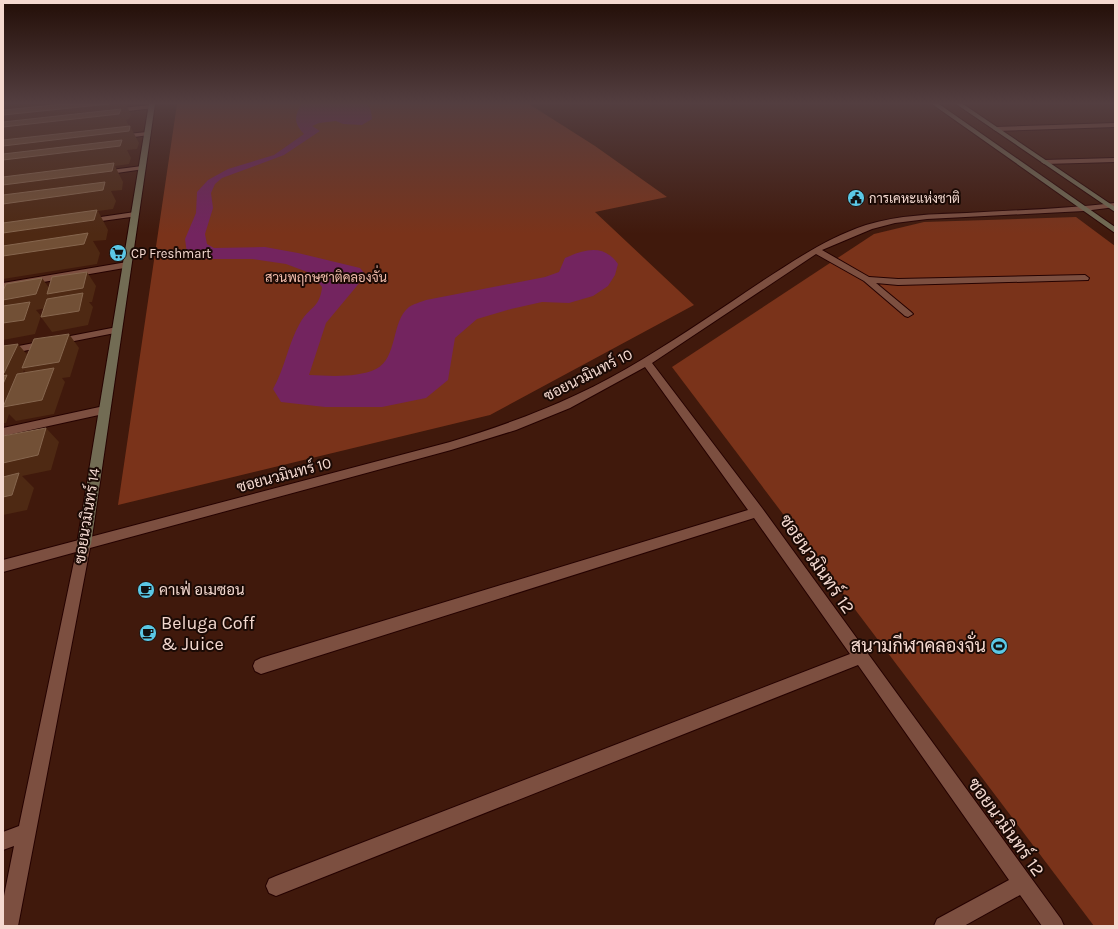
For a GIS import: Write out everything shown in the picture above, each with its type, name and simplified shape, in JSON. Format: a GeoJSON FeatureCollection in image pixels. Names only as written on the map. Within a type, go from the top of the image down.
{"type":"FeatureCollection","features":[{"type":"Feature","properties":{"kind":"street","name":"ซอยนวมินทร์ 14"},"geometry":{"type":"LineString","coordinates":[[8,926],[84,544],[145,147]]}},
{"type":"Feature","properties":{"kind":"street"},"geometry":{"type":"LineString","coordinates":[[997,147],[1115,230]]}},
{"type":"Feature","properties":{"kind":"street"},"geometry":{"type":"LineString","coordinates":[[1023,147],[1113,207]]}},
{"type":"Feature","properties":{"kind":"street"},"geometry":{"type":"LineString","coordinates":[[1044,162],[1115,160]]}},
{"type":"Feature","properties":{"kind":"street"},"geometry":{"type":"LineString","coordinates":[[96,174],[142,168]]}},
{"type":"Feature","properties":{"kind":"street","name":"ซอยนวมินทร์ 10"},"geometry":{"type":"LineString","coordinates":[[3,566],[451,446],[512,427],[566,405],[610,383],[646,362],[816,250],[869,227],[895,221],[964,214],[1113,207]]}},
{"type":"Feature","properties":{"kind":"street"},"geometry":{"type":"LineString","coordinates":[[80,222],[135,214]]}},
{"type":"Feature","properties":{"kind":"street"},"geometry":{"type":"LineString","coordinates":[[816,250],[867,279],[908,314]]}},
{"type":"Feature","properties":{"kind":"street"},"geometry":{"type":"LineString","coordinates":[[3,286],[127,265]]}},
{"type":"Feature","properties":{"kind":"street"},"geometry":{"type":"LineString","coordinates":[[867,279],[898,282],[1086,278]]}},
{"type":"Feature","properties":{"kind":"street"},"geometry":{"type":"LineString","coordinates":[[3,352],[117,330]]}},
{"type":"Feature","properties":{"kind":"street","name":"ซอยนวมินทร์ 12"},"geometry":{"type":"LineString","coordinates":[[646,362],[757,512],[1054,926]]}},
{"type":"Feature","properties":{"kind":"street"},"geometry":{"type":"LineString","coordinates":[[3,432],[104,410]]}},
{"type":"Feature","properties":{"kind":"street"},"geometry":{"type":"LineString","coordinates":[[261,666],[757,512]]}},
{"type":"Feature","properties":{"kind":"street"},"geometry":{"type":"LineString","coordinates":[[276,886],[860,657]]}},
{"type":"Feature","properties":{"kind":"street"},"geometry":{"type":"LineString","coordinates":[[3,841],[26,833]]}},
{"type":"Feature","properties":{"kind":"street"},"geometry":{"type":"LineString","coordinates":[[944,926],[1023,883]]}},
{"type":"Feature","properties":{"kind":"green space","name":"สวนพฤกษชาติคลองจั่น"},"geometry":{"type":"Polygon","coordinates":[[[171,147],[597,147],[667,197],[595,212],[694,305],[490,415],[118,505],[171,147]]]}},
{"type":"Feature","properties":{"kind":"green space","name":"สนามกีฬาคลองจั่น"},"geometry":{"type":"Polygon","coordinates":[[[1076,217],[1115,246],[1115,926],[1094,926],[672,367],[874,234],[924,222],[1076,217]]]}},
{"type":"Feature","properties":{"kind":"shaded area"},"geometry":{"type":"Polygon","coordinates":[[[285,147],[295,147],[284,155],[222,178],[215,184],[211,193],[213,208],[205,234],[207,244],[214,248],[265,247],[298,253],[360,268],[366,275],[326,323],[309,375],[352,375],[369,372],[376,369],[383,364],[388,357],[399,321],[403,313],[409,307],[426,300],[545,277],[559,272],[565,258],[580,252],[594,250],[607,253],[613,258],[618,264],[615,275],[608,286],[593,296],[569,303],[542,302],[477,319],[455,338],[448,380],[426,398],[382,407],[325,407],[281,402],[273,389],[281,373],[292,339],[303,318],[317,303],[322,287],[310,273],[286,264],[252,259],[197,259],[187,254],[185,239],[196,213],[197,192],[208,180],[228,169],[274,155],[285,147]]]}},
{"type":"Feature","properties":{"kind":"building"},"geometry":{"type":"Polygon","coordinates":[[[59,147],[109,147],[3,160],[3,154],[59,147]]]}},
{"type":"Feature","properties":{"kind":"building"},"geometry":{"type":"Polygon","coordinates":[[[114,163],[112,171],[3,185],[3,177],[114,163]]]}},
{"type":"Feature","properties":{"kind":"building"},"geometry":{"type":"Polygon","coordinates":[[[105,182],[103,190],[3,204],[3,195],[105,182]]]}},
{"type":"Feature","properties":{"kind":"building"},"geometry":{"type":"Polygon","coordinates":[[[97,210],[94,220],[3,233],[3,223],[97,210]]]}},
{"type":"Feature","properties":{"kind":"building"},"geometry":{"type":"Polygon","coordinates":[[[88,233],[84,244],[3,256],[3,246],[88,233]]]}},
{"type":"Feature","properties":{"kind":"building"},"geometry":{"type":"Polygon","coordinates":[[[87,272],[83,288],[47,294],[52,277],[87,272]]]}},
{"type":"Feature","properties":{"kind":"building"},"geometry":{"type":"Polygon","coordinates":[[[42,278],[36,294],[3,300],[3,291],[6,284],[42,278]]]}},
{"type":"Feature","properties":{"kind":"building"},"geometry":{"type":"Polygon","coordinates":[[[83,293],[79,311],[41,317],[47,299],[83,293]]]}},
{"type":"Feature","properties":{"kind":"building"},"geometry":{"type":"Polygon","coordinates":[[[30,302],[24,320],[3,323],[3,306],[30,302]]]}},
{"type":"Feature","properties":{"kind":"building"},"geometry":{"type":"Polygon","coordinates":[[[69,334],[59,362],[22,368],[34,339],[69,334]]]}},
{"type":"Feature","properties":{"kind":"building"},"geometry":{"type":"Polygon","coordinates":[[[18,344],[4,373],[3,373],[3,346],[18,344]]]}},
{"type":"Feature","properties":{"kind":"building"},"geometry":{"type":"Polygon","coordinates":[[[54,368],[42,400],[3,407],[17,374],[54,368]]]}},
{"type":"Feature","properties":{"kind":"building"},"geometry":{"type":"Polygon","coordinates":[[[7,375],[3,384],[3,376],[7,375]]]}},
{"type":"Feature","properties":{"kind":"building"},"geometry":{"type":"Polygon","coordinates":[[[46,428],[38,455],[3,463],[3,436],[46,428]]]}},
{"type":"Feature","properties":{"kind":"building"},"geometry":{"type":"Polygon","coordinates":[[[19,473],[12,495],[3,497],[3,477],[19,473]]]}},
{"type":"Feature","properties":{"kind":"place","name":"การเคหะแห่งชาติ"},"geometry":{"type":"Point","coordinates":[856,198]}},
{"type":"Feature","properties":{"kind":"place","name":"CP Freshmart"},"geometry":{"type":"Point","coordinates":[118,253]}},
{"type":"Feature","properties":{"kind":"place","name":"คาเฟ่ อเมซอน"},"geometry":{"type":"Point","coordinates":[146,590]}},
{"type":"Feature","properties":{"kind":"place","name":"Beluga Coff & Juice"},"geometry":{"type":"Point","coordinates":[148,633]}},
{"type":"Feature","properties":{"kind":"place","name":"สนามกีฬาคลองจั่น"},"geometry":{"type":"Point","coordinates":[999,646]}}]}
